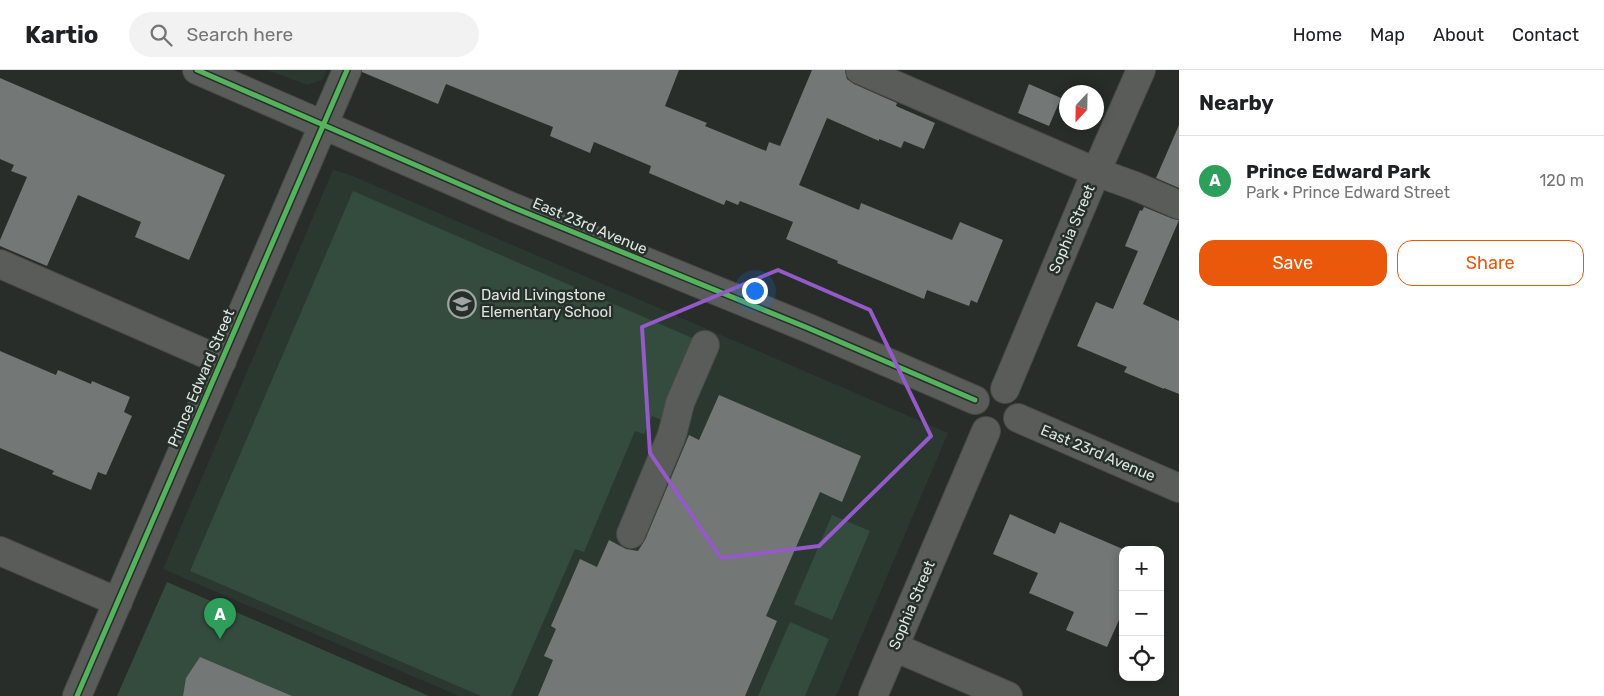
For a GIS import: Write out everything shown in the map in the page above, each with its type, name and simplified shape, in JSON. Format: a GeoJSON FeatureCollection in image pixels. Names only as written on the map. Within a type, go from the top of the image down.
{"type":"FeatureCollection","features":[{"type":"Feature","properties":{"kind":"street","name":"East 23rd Avenue"},"geometry":{"type":"LineString","coordinates":[[197,70],[512,207],[808,328],[975,400]]}},
{"type":"Feature","properties":{"kind":"street","name":"Prince Edward Street"},"geometry":{"type":"LineString","coordinates":[[78,696],[348,70]]}},
{"type":"Feature","properties":{"kind":"street"},"geometry":{"type":"LineString","coordinates":[[860,70],[1096,172],[1179,205]]}},
{"type":"Feature","properties":{"kind":"street","name":"Sophia Street"},"geometry":{"type":"LineString","coordinates":[[1005,389],[1141,70]]}},
{"type":"Feature","properties":{"kind":"street"},"geometry":{"type":"LineString","coordinates":[[0,264],[222,361]]}},
{"type":"Feature","properties":{"kind":"street"},"geometry":{"type":"LineString","coordinates":[[631,534],[672,436],[680,403],[705,345]]}},
{"type":"Feature","properties":{"kind":"street"},"geometry":{"type":"LineString","coordinates":[[998,387],[1005,389],[1016,398],[1019,412],[1018,418],[1008,430],[994,433],[986,431],[976,421],[973,407],[975,400],[985,390],[998,387]]}},
{"type":"Feature","properties":{"kind":"street","name":"East 23rd Avenue"},"geometry":{"type":"LineString","coordinates":[[1018,418],[1179,488]]}},
{"type":"Feature","properties":{"kind":"street","name":"Sophia Street"},"geometry":{"type":"LineString","coordinates":[[873,696],[986,431]]}},
{"type":"Feature","properties":{"kind":"street"},"geometry":{"type":"LineString","coordinates":[[0,551],[118,602]]}},
{"type":"Feature","properties":{"kind":"street"},"geometry":{"type":"LineString","coordinates":[[894,647],[1008,696]]}},
{"type":"Feature","properties":{"kind":"highlighted area"},"geometry":{"type":"Polygon","coordinates":[[[778,270],[870,310],[931,436],[819,546],[721,558],[650,453],[642,327],[778,270]]]}},
{"type":"Feature","properties":{"kind":"shaded area"},"geometry":{"type":"Polygon","coordinates":[[[268,70],[327,70],[322,80],[307,85],[268,70]]]}},
{"type":"Feature","properties":{"kind":"shaded area","name":"David Livingstone Elementary School"},"geometry":{"type":"Polygon","coordinates":[[[333,170],[348,174],[948,433],[836,696],[459,696],[163,569],[333,170]]]}},
{"type":"Feature","properties":{"kind":"green space"},"geometry":{"type":"Polygon","coordinates":[[[353,191],[697,340],[662,420],[652,416],[644,434],[635,431],[584,552],[575,549],[511,696],[481,696],[190,571],[353,191]]]}},
{"type":"Feature","properties":{"kind":"green space"},"geometry":{"type":"Polygon","coordinates":[[[832,515],[870,531],[832,620],[794,604],[832,515]]]}},
{"type":"Feature","properties":{"kind":"green space"},"geometry":{"type":"Polygon","coordinates":[[[167,582],[429,696],[117,696],[167,582]]]}},
{"type":"Feature","properties":{"kind":"green space"},"geometry":{"type":"Polygon","coordinates":[[[790,622],[829,639],[805,696],[758,696],[790,622]]]}},
{"type":"Feature","properties":{"kind":"building"},"geometry":{"type":"Polygon","coordinates":[[[362,70],[679,70],[665,106],[707,123],[705,126],[766,151],[769,142],[780,146],[812,70],[845,70],[847,79],[854,84],[897,103],[896,106],[935,123],[924,149],[904,141],[901,148],[879,139],[879,141],[827,118],[799,185],[859,210],[861,203],[952,240],[960,222],[1003,240],[977,303],[971,300],[969,306],[927,290],[924,299],[837,263],[838,261],[786,239],[793,222],[740,201],[738,205],[726,200],[724,205],[649,173],[651,166],[594,142],[590,153],[550,136],[553,127],[446,84],[438,104],[362,72],[362,70]]]}},
{"type":"Feature","properties":{"kind":"building"},"geometry":{"type":"Polygon","coordinates":[[[0,78],[225,175],[189,260],[135,237],[141,222],[78,195],[47,266],[0,246],[0,240],[27,177],[11,171],[14,165],[0,159],[0,78]]]}},
{"type":"Feature","properties":{"kind":"building"},"geometry":{"type":"Polygon","coordinates":[[[1029,84],[1059,97],[1059,103],[1049,126],[1018,113],[1029,84]]]}},
{"type":"Feature","properties":{"kind":"building"},"geometry":{"type":"Polygon","coordinates":[[[1179,125],[1179,188],[1156,178],[1179,125]]]}},
{"type":"Feature","properties":{"kind":"building"},"geometry":{"type":"Polygon","coordinates":[[[1144,207],[1179,220],[1143,304],[1179,321],[1179,394],[1124,372],[1127,367],[1077,346],[1096,302],[1113,309],[1138,251],[1125,246],[1140,210],[1142,211],[1144,207]]]}},
{"type":"Feature","properties":{"kind":"building"},"geometry":{"type":"Polygon","coordinates":[[[0,351],[56,375],[58,370],[91,384],[92,381],[130,397],[124,412],[132,416],[106,475],[98,472],[91,490],[52,474],[54,471],[0,448],[0,351]]]}},
{"type":"Feature","properties":{"kind":"building"},"geometry":{"type":"Polygon","coordinates":[[[719,395],[861,456],[842,502],[820,492],[766,616],[777,621],[745,696],[538,696],[553,660],[544,656],[556,629],[551,626],[580,559],[597,567],[609,540],[626,549],[638,551],[645,540],[689,435],[699,440],[719,395]]]}},
{"type":"Feature","properties":{"kind":"building"},"geometry":{"type":"Polygon","coordinates":[[[1010,514],[1055,534],[1060,522],[1119,547],[1119,620],[1107,647],[1066,630],[1074,612],[1029,593],[1038,573],[993,554],[1010,514]]]}},
{"type":"Feature","properties":{"kind":"building"},"geometry":{"type":"Polygon","coordinates":[[[200,657],[292,696],[183,696],[186,678],[200,657]]]}},
{"type":"Feature","properties":{"kind":"cycle path"},"geometry":{"type":"LineString","coordinates":[[197,70],[512,207],[808,328],[975,400]]}},
{"type":"Feature","properties":{"kind":"cycle path"},"geometry":{"type":"LineString","coordinates":[[77,696],[347,70]]}},
{"type":"Feature","properties":{"kind":"place","name":"David Livingstone Elementary School"},"geometry":{"type":"Point","coordinates":[462,304]}},
{"type":"Feature","properties":{"kind":"place","name":"Prince Edward Park"},"geometry":{"type":"Point","coordinates":[220,639]}}]}
